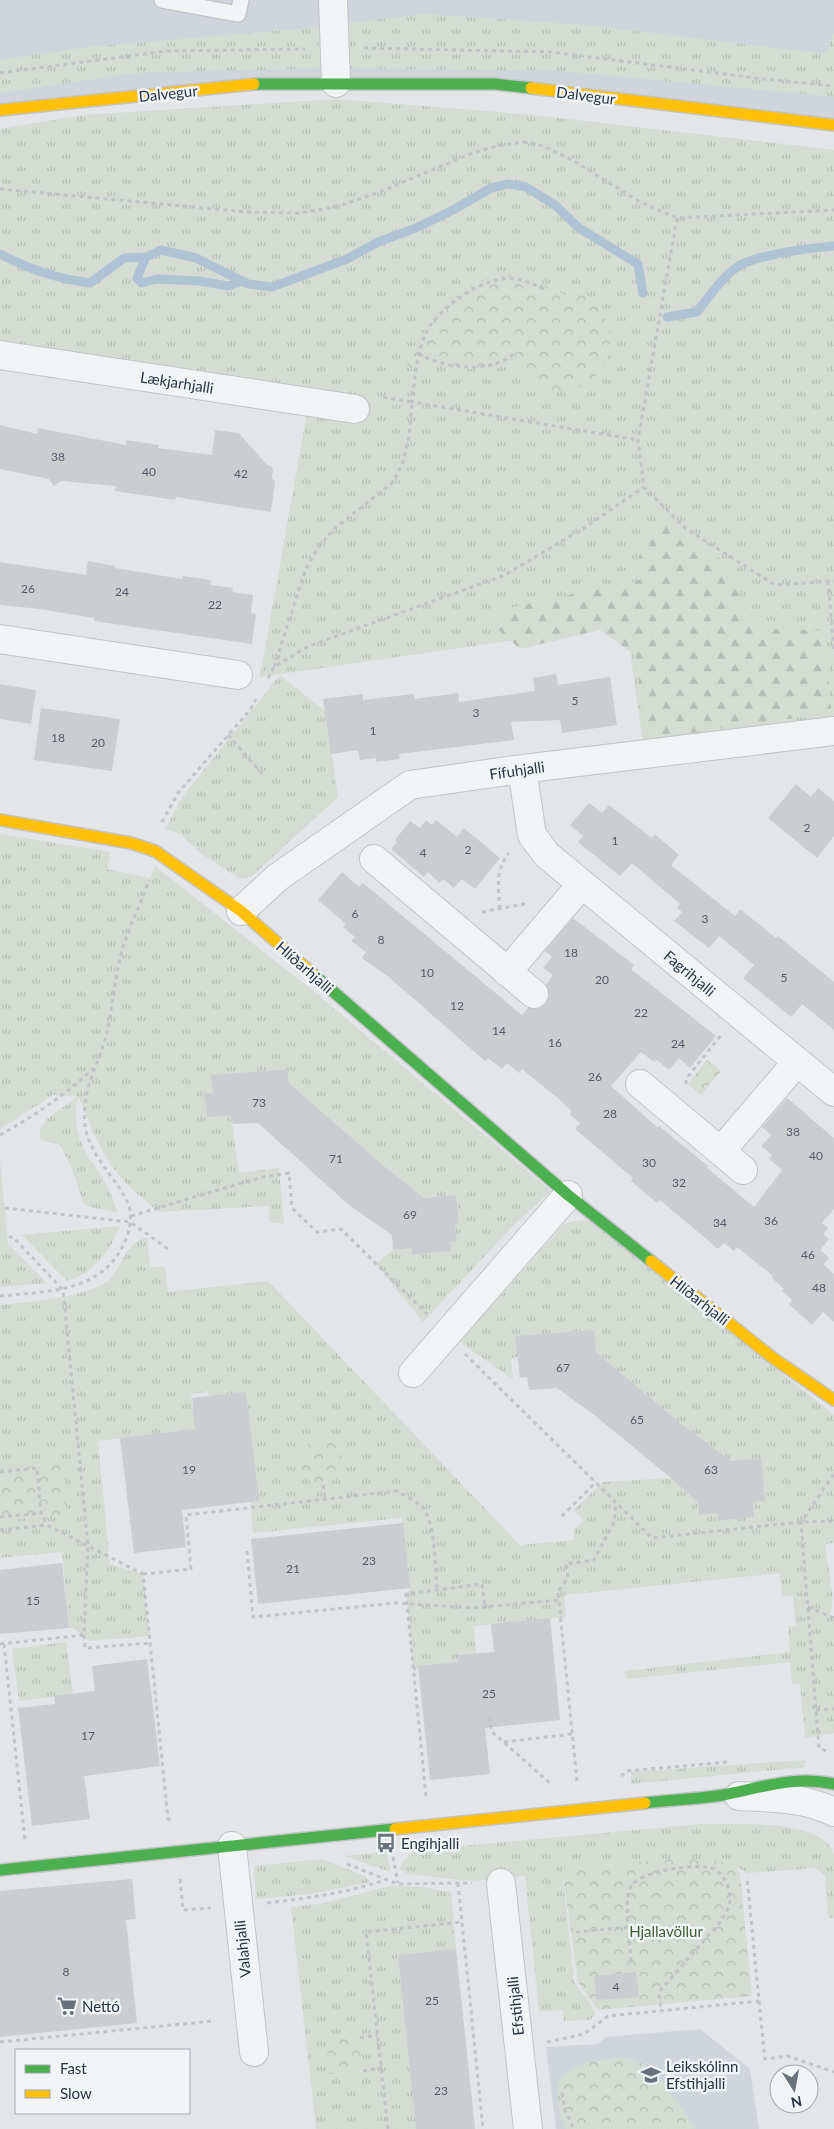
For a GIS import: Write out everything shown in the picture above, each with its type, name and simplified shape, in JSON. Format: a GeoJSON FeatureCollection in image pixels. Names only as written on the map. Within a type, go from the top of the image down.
{"type":"FeatureCollection","features":[{"type":"Feature","properties":{"kind":"street"},"geometry":{"type":"LineString","coordinates":[[333,0],[336,83]]}},
{"type":"Feature","properties":{"kind":"street","name":"Dalvegur"},"geometry":{"type":"LineString","coordinates":[[0,110],[267,83],[495,84],[834,125]]}},
{"type":"Feature","properties":{"kind":"street","name":"Lækjarhjalli"},"geometry":{"type":"LineString","coordinates":[[0,355],[355,409]]}},
{"type":"Feature","properties":{"kind":"street"},"geometry":{"type":"LineString","coordinates":[[0,639],[238,675]]}},
{"type":"Feature","properties":{"kind":"street","name":"Fífuhjalli"},"geometry":{"type":"LineString","coordinates":[[241,911],[278,877],[410,785],[522,769],[834,731]]}},
{"type":"Feature","properties":{"kind":"street","name":"Fagrihjalli"},"geometry":{"type":"LineString","coordinates":[[522,769],[532,835],[547,855],[834,1092]]}},
{"type":"Feature","properties":{"kind":"street","name":"Hlíðarhjalli"},"geometry":{"type":"LineString","coordinates":[[0,820],[131,843],[151,850],[169,860],[241,911],[568,1195],[773,1358],[834,1400]]}},
{"type":"Feature","properties":{"kind":"street"},"geometry":{"type":"LineString","coordinates":[[374,859],[534,994]]}},
{"type":"Feature","properties":{"kind":"street"},"geometry":{"type":"LineString","coordinates":[[507,972],[582,884]]}},
{"type":"Feature","properties":{"kind":"street"},"geometry":{"type":"LineString","coordinates":[[721,1150],[797,1062]]}},
{"type":"Feature","properties":{"kind":"street"},"geometry":{"type":"LineString","coordinates":[[640,1084],[743,1170]]}},
{"type":"Feature","properties":{"kind":"street"},"geometry":{"type":"LineString","coordinates":[[413,1373],[568,1195]]}},
{"type":"Feature","properties":{"kind":"street"},"geometry":{"type":"LineString","coordinates":[[0,1870],[722,1795],[784,1783],[810,1781],[834,1784]]}},
{"type":"Feature","properties":{"kind":"street"},"geometry":{"type":"LineString","coordinates":[[722,1795],[792,1798],[834,1812]]}},
{"type":"Feature","properties":{"kind":"street","name":"Valahjalli"},"geometry":{"type":"LineString","coordinates":[[232,1846],[254,2052]]}},
{"type":"Feature","properties":{"kind":"street","name":"Efstihjalli"},"geometry":{"type":"LineString","coordinates":[[501,1883],[528,2129]]}},
{"type":"Feature","properties":{"kind":"lane"},"geometry":{"type":"LineString","coordinates":[[162,0],[238,14],[241,0]]}},
{"type":"Feature","properties":{"kind":"path"},"geometry":{"type":"LineString","coordinates":[[0,189],[247,212],[299,214],[336,207],[382,191],[472,153],[501,145],[526,142],[543,146],[574,161],[640,202],[677,218],[834,210]]}},
{"type":"Feature","properties":{"kind":"path"},"geometry":{"type":"LineString","coordinates":[[677,218],[638,440],[644,486],[685,528],[775,585],[834,581]]}},
{"type":"Feature","properties":{"kind":"path"},"geometry":{"type":"LineString","coordinates":[[264,685],[274,667],[305,571],[318,547],[335,528],[392,483],[402,465],[409,437],[418,354],[426,332],[454,302],[479,286],[492,281],[519,279],[544,289]]}},
{"type":"Feature","properties":{"kind":"path"},"geometry":{"type":"LineString","coordinates":[[418,354],[433,361],[470,366],[506,360],[515,353]]}},
{"type":"Feature","properties":{"kind":"path"},"geometry":{"type":"LineString","coordinates":[[380,397],[638,440]]}},
{"type":"Feature","properties":{"kind":"path"},"geometry":{"type":"LineString","coordinates":[[274,667],[309,646],[505,575],[584,528],[644,486]]}},
{"type":"Feature","properties":{"kind":"path"},"geometry":{"type":"LineString","coordinates":[[828,582],[834,650]]}},
{"type":"Feature","properties":{"kind":"path"},"geometry":{"type":"LineString","coordinates":[[156,883],[142,877],[156,832],[178,793],[250,710],[259,694]]}},
{"type":"Feature","properties":{"kind":"path"},"geometry":{"type":"LineString","coordinates":[[228,735],[263,775]]}},
{"type":"Feature","properties":{"kind":"path"},"geometry":{"type":"LineString","coordinates":[[500,866],[498,882],[500,909]]}},
{"type":"Feature","properties":{"kind":"path"},"geometry":{"type":"LineString","coordinates":[[0,1296],[63,1290],[80,1285],[102,1270],[121,1249],[131,1216],[127,1201],[94,1155],[86,1133],[85,1105],[104,1040],[123,948],[149,880]]}},
{"type":"Feature","properties":{"kind":"path"},"geometry":{"type":"LineString","coordinates":[[479,913],[528,904]]}},
{"type":"Feature","properties":{"kind":"path"},"geometry":{"type":"LineString","coordinates":[[706,1053],[714,1044]]}},
{"type":"Feature","properties":{"kind":"path"},"geometry":{"type":"LineString","coordinates":[[0,1135],[34,1116],[69,1091],[95,1067]]}},
{"type":"Feature","properties":{"kind":"path"},"geometry":{"type":"LineString","coordinates":[[131,1216],[262,1176],[289,1173],[292,1208],[318,1232],[341,1229],[432,1319]]}},
{"type":"Feature","properties":{"kind":"path"},"geometry":{"type":"LineString","coordinates":[[5,1208],[130,1222],[172,1251]]}},
{"type":"Feature","properties":{"kind":"path"},"geometry":{"type":"LineString","coordinates":[[8,1237],[13,1237],[63,1290],[88,1546],[85,1648],[150,1643]]}},
{"type":"Feature","properties":{"kind":"path"},"geometry":{"type":"LineString","coordinates":[[460,1349],[652,1538],[801,1522],[834,1521]]}},
{"type":"Feature","properties":{"kind":"path"},"geometry":{"type":"LineString","coordinates":[[0,1472],[38,1468],[41,1513],[47,1524],[143,1574],[191,1569],[186,1515],[397,1491],[422,1506],[432,1530],[437,1589]]}},
{"type":"Feature","properties":{"kind":"path"},"geometry":{"type":"LineString","coordinates":[[834,1474],[801,1522],[819,1748],[834,1755]]}},
{"type":"Feature","properties":{"kind":"path"},"geometry":{"type":"LineString","coordinates":[[562,1516],[596,1482]]}},
{"type":"Feature","properties":{"kind":"path"},"geometry":{"type":"LineString","coordinates":[[322,1485],[325,1500]]}},
{"type":"Feature","properties":{"kind":"path"},"geometry":{"type":"LineString","coordinates":[[578,1785],[559,1600],[560,1587],[568,1577],[566,1564],[594,1560],[614,1522],[616,1502]]}},
{"type":"Feature","properties":{"kind":"path"},"geometry":{"type":"LineString","coordinates":[[0,1518],[41,1513]]}},
{"type":"Feature","properties":{"kind":"path"},"geometry":{"type":"LineString","coordinates":[[0,1530],[47,1524]]}},
{"type":"Feature","properties":{"kind":"path"},"geometry":{"type":"LineString","coordinates":[[247,1550],[253,1617],[407,1603],[485,1607],[559,1600]]}},
{"type":"Feature","properties":{"kind":"path"},"geometry":{"type":"LineString","coordinates":[[143,1574],[168,1818],[175,1829],[176,1852],[184,1910],[322,1896],[362,1888],[386,1879]]}},
{"type":"Feature","properties":{"kind":"path"},"geometry":{"type":"LineString","coordinates":[[427,1802],[406,1594],[482,1584],[485,1607]]}},
{"type":"Feature","properties":{"kind":"path"},"geometry":{"type":"LineString","coordinates":[[808,1606],[834,1618]]}},
{"type":"Feature","properties":{"kind":"path"},"geometry":{"type":"LineString","coordinates":[[26,1845],[2,1644],[84,1635]]}},
{"type":"Feature","properties":{"kind":"path"},"geometry":{"type":"LineString","coordinates":[[816,1710],[834,1709]]}},
{"type":"Feature","properties":{"kind":"path"},"geometry":{"type":"LineString","coordinates":[[490,1717],[491,1731],[555,1788]]}},
{"type":"Feature","properties":{"kind":"path"},"geometry":{"type":"LineString","coordinates":[[504,1742],[572,1734]]}},
{"type":"Feature","properties":{"kind":"path"},"geometry":{"type":"LineString","coordinates":[[341,1861],[398,1884],[501,1883]]}},
{"type":"Feature","properties":{"kind":"path"},"geometry":{"type":"LineString","coordinates":[[395,1866],[398,1884]]}},
{"type":"Feature","properties":{"kind":"path"},"geometry":{"type":"LineString","coordinates":[[631,1961],[630,1889],[641,1876],[658,1871],[709,1867],[718,1871],[724,1879],[730,1900],[728,1909],[721,1920],[659,1992],[660,2011]]}},
{"type":"Feature","properties":{"kind":"path"},"geometry":{"type":"LineString","coordinates":[[748,1877],[765,2059],[787,2056],[834,2072]]}},
{"type":"Feature","properties":{"kind":"path"},"geometry":{"type":"LineString","coordinates":[[458,1883],[483,2129]]}},
{"type":"Feature","properties":{"kind":"path"},"geometry":{"type":"LineString","coordinates":[[388,2129],[366,1932],[462,1922]]}},
{"type":"Feature","properties":{"kind":"path"},"geometry":{"type":"LineString","coordinates":[[576,1932],[630,1927]]}},
{"type":"Feature","properties":{"kind":"path"},"geometry":{"type":"LineString","coordinates":[[537,2044],[584,2034],[608,2016],[759,2001]]}},
{"type":"Feature","properties":{"kind":"path"},"geometry":{"type":"LineString","coordinates":[[0,2042],[213,2021]]}},
{"type":"Feature","properties":{"kind":"path"},"geometry":{"type":"LineString","coordinates":[[360,2038],[378,2035]]}},
{"type":"Feature","properties":{"kind":"path"},"geometry":{"type":"LineString","coordinates":[[363,2071],[382,2068]]}},
{"type":"Feature","properties":{"kind":"path"},"geometry":{"type":"LineString","coordinates":[[562,2093],[565,2110],[574,2129]]}},
{"type":"Feature","properties":{"kind":"shaded area"},"geometry":{"type":"Polygon","coordinates":[[[0,0],[834,0],[834,128],[501,90],[269,87],[0,115],[0,0]]]}},
{"type":"Feature","properties":{"kind":"shaded area","name":"Leikskólinn Efstihjalli"},"geometry":{"type":"Polygon","coordinates":[[[700,2029],[750,2069],[759,2129],[556,2129],[546,2047],[598,2044],[605,2037],[700,2029]]]}},
{"type":"Feature","properties":{"kind":"green space"},"geometry":{"type":"Polygon","coordinates":[[[423,14],[585,25],[826,54],[832,34],[834,34],[834,97],[560,71],[325,68],[136,73],[0,93],[0,60],[88,47],[298,29],[423,14]]]}},
{"type":"Feature","properties":{"kind":"green space"},"geometry":{"type":"Polygon","coordinates":[[[337,99],[534,115],[834,150],[834,717],[643,743],[626,624],[260,677],[310,395],[0,346],[0,129],[83,115],[337,99]]]}},
{"type":"Feature","properties":{"kind":"green space"},"geometry":{"type":"Polygon","coordinates":[[[507,275],[540,283],[570,297],[581,292],[600,309],[609,329],[610,348],[603,366],[590,381],[573,389],[553,391],[532,383],[511,362],[475,369],[453,368],[432,363],[409,366],[402,359],[407,349],[418,345],[424,332],[437,315],[460,293],[477,283],[507,275]]]}},
{"type":"Feature","properties":{"kind":"green space"},"geometry":{"type":"Polygon","coordinates":[[[658,518],[728,564],[730,578],[750,617],[775,629],[826,631],[831,713],[646,739],[636,656],[600,630],[520,649],[492,624],[498,610],[640,580],[640,542],[658,518]]]}},
{"type":"Feature","properties":{"kind":"green space"},"geometry":{"type":"Polygon","coordinates":[[[280,675],[325,711],[338,797],[251,877],[240,879],[202,854],[180,834],[165,829],[183,796],[280,675]]]}},
{"type":"Feature","properties":{"kind":"green space"},"geometry":{"type":"Polygon","coordinates":[[[0,834],[111,852],[107,869],[150,878],[155,866],[318,995],[551,1191],[514,1225],[423,1322],[376,1264],[393,1250],[412,1248],[413,1255],[451,1251],[450,1242],[457,1241],[455,1224],[459,1223],[456,1195],[424,1198],[384,1166],[289,1083],[287,1069],[211,1075],[213,1093],[204,1093],[207,1117],[231,1116],[239,1173],[279,1168],[284,1224],[270,1222],[269,1206],[159,1212],[120,1177],[115,1170],[105,1155],[78,1097],[76,1116],[82,1145],[105,1182],[117,1212],[85,1206],[64,1151],[59,1144],[40,1140],[42,1126],[47,1120],[77,1096],[53,1095],[0,1129],[0,834]]]}},
{"type":"Feature","properties":{"kind":"green space"},"geometry":{"type":"Polygon","coordinates":[[[707,1060],[721,1071],[701,1095],[688,1084],[707,1060]]]}},
{"type":"Feature","properties":{"kind":"green space"},"geometry":{"type":"Polygon","coordinates":[[[0,1160],[8,1244],[0,1244],[0,1160]]]}},
{"type":"Feature","properties":{"kind":"green space"},"geometry":{"type":"Polygon","coordinates":[[[582,1220],[593,1222],[834,1415],[834,1543],[825,1544],[833,1599],[830,1616],[834,1618],[834,1733],[805,1738],[800,1684],[792,1684],[790,1662],[627,1679],[625,1671],[790,1652],[788,1626],[796,1627],[793,1596],[782,1596],[780,1573],[564,1595],[566,1617],[474,1626],[476,1653],[457,1655],[458,1662],[419,1666],[414,1672],[406,1594],[410,1588],[402,1518],[253,1533],[250,1502],[259,1501],[207,1392],[191,1394],[197,1443],[177,1431],[98,1441],[110,1564],[143,1574],[149,1636],[90,1641],[73,1628],[69,1628],[62,1552],[0,1558],[0,1305],[42,1300],[90,1290],[111,1278],[129,1249],[139,1240],[147,1237],[150,1267],[165,1267],[168,1292],[268,1281],[520,1545],[574,1540],[574,1528],[584,1521],[574,1510],[603,1482],[671,1478],[697,1498],[699,1515],[718,1513],[719,1521],[754,1517],[753,1502],[765,1501],[761,1458],[731,1461],[680,1423],[596,1352],[594,1330],[515,1336],[518,1357],[511,1358],[513,1379],[459,1342],[564,1224],[582,1220]]]}},
{"type":"Feature","properties":{"kind":"green space"},"geometry":{"type":"Polygon","coordinates":[[[120,1226],[111,1245],[100,1260],[86,1272],[67,1281],[22,1235],[120,1226]]]}},
{"type":"Feature","properties":{"kind":"green space"},"geometry":{"type":"Polygon","coordinates":[[[0,1244],[8,1244],[47,1283],[0,1287],[0,1244]]]}},
{"type":"Feature","properties":{"kind":"green space"},"geometry":{"type":"Polygon","coordinates":[[[317,1440],[325,1440],[337,1446],[343,1462],[337,1478],[325,1484],[317,1484],[305,1478],[299,1466],[299,1458],[305,1446],[317,1440]]]}},
{"type":"Feature","properties":{"kind":"green space"},"geometry":{"type":"Polygon","coordinates":[[[62,1463],[67,1514],[0,1521],[0,1469],[62,1463]]]}},
{"type":"Feature","properties":{"kind":"green space"},"geometry":{"type":"Polygon","coordinates":[[[66,1642],[73,1694],[19,1701],[12,1649],[66,1642]]]}},
{"type":"Feature","properties":{"kind":"green space"},"geometry":{"type":"Polygon","coordinates":[[[805,1760],[805,1767],[631,1784],[631,1772],[805,1760]]]}},
{"type":"Feature","properties":{"kind":"green space"},"geometry":{"type":"Polygon","coordinates":[[[702,1824],[754,1824],[796,1829],[814,1835],[827,1843],[834,1855],[834,1918],[828,1918],[825,1876],[816,1868],[747,1873],[735,1866],[718,1861],[681,1858],[562,1869],[574,1981],[594,2010],[595,2015],[590,2020],[564,2021],[563,2010],[539,2012],[525,1876],[470,1881],[408,1874],[400,1869],[411,1854],[428,1849],[702,1824]]]}},
{"type":"Feature","properties":{"kind":"green space"},"geometry":{"type":"Polygon","coordinates":[[[386,1852],[391,1872],[344,1856],[386,1852]]]}},
{"type":"Feature","properties":{"kind":"green space","name":"Hjallavöllur"},"geometry":{"type":"Polygon","coordinates":[[[681,1858],[718,1861],[735,1866],[740,1874],[752,1996],[598,2010],[578,1982],[562,1869],[681,1858]]]}},
{"type":"Feature","properties":{"kind":"green space"},"geometry":{"type":"Polygon","coordinates":[[[322,1859],[365,1876],[370,1882],[310,1894],[256,1899],[254,1866],[322,1859]]]}},
{"type":"Feature","properties":{"kind":"green space"},"geometry":{"type":"Polygon","coordinates":[[[390,1886],[420,1887],[451,1892],[456,1949],[398,1955],[416,2129],[316,2129],[291,1907],[320,1904],[390,1886]]]}},
{"type":"Feature","properties":{"kind":"green space"},"geometry":{"type":"Polygon","coordinates":[[[360,2034],[363,2071],[329,2074],[326,2037],[360,2034]]]}},
{"type":"Feature","properties":{"kind":"green space"},"geometry":{"type":"Polygon","coordinates":[[[621,2058],[632,2059],[653,2068],[696,2129],[566,2129],[559,2110],[557,2094],[560,2083],[566,2074],[575,2067],[588,2063],[621,2058]]]}},
{"type":"Feature","properties":{"kind":"building"},"geometry":{"type":"Polygon","coordinates":[[[0,425],[37,434],[38,428],[126,445],[126,440],[159,445],[158,448],[212,455],[215,430],[239,433],[266,464],[273,468],[272,478],[275,482],[271,512],[176,497],[175,500],[115,491],[116,486],[61,481],[54,486],[49,479],[0,469],[0,425]]]}},
{"type":"Feature","properties":{"kind":"building"},"geometry":{"type":"Polygon","coordinates":[[[88,561],[115,566],[115,568],[182,579],[183,576],[211,580],[210,585],[233,588],[232,592],[253,595],[251,613],[256,614],[252,644],[94,621],[94,618],[40,609],[0,605],[0,562],[86,575],[88,561]]]}},
{"type":"Feature","properties":{"kind":"building"},"geometry":{"type":"Polygon","coordinates":[[[556,674],[558,685],[610,677],[617,725],[562,733],[560,720],[511,722],[514,740],[399,754],[400,759],[376,762],[376,758],[360,760],[358,750],[331,754],[323,699],[363,694],[363,700],[414,694],[415,699],[458,693],[459,702],[535,691],[533,678],[556,674]]]}},
{"type":"Feature","properties":{"kind":"building"},"geometry":{"type":"Polygon","coordinates":[[[0,684],[36,690],[31,724],[0,719],[0,684]]]}},
{"type":"Feature","properties":{"kind":"building"},"geometry":{"type":"Polygon","coordinates":[[[41,708],[120,719],[112,771],[34,760],[41,708]]]}},
{"type":"Feature","properties":{"kind":"building"},"geometry":{"type":"Polygon","coordinates":[[[796,784],[811,797],[818,788],[834,801],[834,836],[817,858],[768,818],[796,784]]]}},
{"type":"Feature","properties":{"kind":"building"},"geometry":{"type":"Polygon","coordinates":[[[589,803],[602,813],[609,805],[652,838],[655,834],[679,855],[671,865],[735,916],[740,909],[776,938],[778,936],[834,982],[834,1030],[802,1004],[791,1017],[743,978],[754,965],[719,936],[709,948],[674,921],[682,912],[677,908],[680,904],[632,863],[620,876],[578,842],[583,836],[570,825],[589,803]]]}},
{"type":"Feature","properties":{"kind":"building"},"geometry":{"type":"Polygon","coordinates":[[[426,820],[432,825],[436,820],[457,837],[464,828],[500,858],[475,889],[462,879],[454,888],[443,879],[440,883],[428,872],[424,877],[391,849],[397,842],[395,840],[410,821],[420,828],[426,820]]]}},
{"type":"Feature","properties":{"kind":"building"},"geometry":{"type":"Polygon","coordinates":[[[342,872],[359,887],[363,883],[522,1015],[528,1008],[539,1009],[546,1004],[549,996],[546,985],[553,975],[543,968],[552,957],[545,951],[573,918],[634,965],[631,969],[716,1036],[690,1068],[679,1058],[669,1070],[657,1060],[654,1062],[641,1052],[611,1086],[658,1128],[659,1126],[708,1166],[707,1168],[754,1207],[782,1170],[769,1159],[772,1155],[761,1146],[771,1135],[762,1127],[787,1098],[834,1138],[834,1209],[822,1223],[828,1228],[823,1234],[829,1239],[820,1250],[829,1258],[823,1264],[834,1274],[834,1322],[823,1312],[812,1325],[789,1304],[792,1300],[782,1291],[784,1289],[772,1278],[773,1276],[737,1247],[734,1251],[724,1243],[718,1249],[660,1200],[657,1203],[631,1181],[633,1178],[575,1129],[580,1123],[569,1114],[572,1111],[522,1069],[519,1073],[507,1063],[502,1069],[488,1058],[485,1061],[390,978],[362,958],[366,952],[351,941],[355,937],[343,927],[346,924],[318,900],[342,872]]]}},
{"type":"Feature","properties":{"kind":"building"},"geometry":{"type":"Polygon","coordinates":[[[287,1069],[289,1083],[384,1166],[424,1198],[456,1195],[459,1224],[455,1224],[457,1241],[450,1242],[451,1251],[412,1255],[412,1248],[393,1250],[392,1235],[349,1205],[258,1123],[233,1124],[231,1116],[207,1117],[204,1093],[213,1093],[211,1075],[287,1069]]]}},
{"type":"Feature","properties":{"kind":"building"},"geometry":{"type":"Polygon","coordinates":[[[594,1330],[596,1352],[680,1423],[731,1461],[761,1458],[765,1501],[753,1502],[754,1517],[718,1521],[718,1513],[699,1515],[698,1502],[593,1414],[557,1388],[529,1390],[527,1377],[520,1378],[515,1336],[594,1330]]]}},
{"type":"Feature","properties":{"kind":"building"},"geometry":{"type":"Polygon","coordinates":[[[246,1392],[259,1501],[182,1510],[186,1547],[134,1553],[120,1438],[195,1429],[192,1398],[246,1392]]]}},
{"type":"Feature","properties":{"kind":"building"},"geometry":{"type":"Polygon","coordinates":[[[403,1523],[410,1588],[258,1604],[251,1539],[403,1523]]]}},
{"type":"Feature","properties":{"kind":"building"},"geometry":{"type":"Polygon","coordinates":[[[62,1563],[69,1628],[0,1634],[0,1570],[62,1563]]]}},
{"type":"Feature","properties":{"kind":"building"},"geometry":{"type":"Polygon","coordinates":[[[550,1618],[560,1720],[485,1728],[490,1774],[430,1780],[418,1666],[458,1662],[457,1655],[494,1652],[491,1624],[550,1618]]]}},
{"type":"Feature","properties":{"kind":"building"},"geometry":{"type":"Polygon","coordinates":[[[147,1659],[160,1766],[84,1776],[90,1819],[32,1826],[18,1708],[55,1704],[54,1696],[95,1691],[92,1666],[147,1659]]]}},
{"type":"Feature","properties":{"kind":"building"},"geometry":{"type":"Polygon","coordinates":[[[132,1879],[136,1919],[126,1920],[137,2023],[0,2037],[0,1891],[132,1879]]]}},
{"type":"Feature","properties":{"kind":"building"},"geometry":{"type":"Polygon","coordinates":[[[456,1949],[475,2129],[416,2129],[398,1955],[456,1949]]]}},
{"type":"Feature","properties":{"kind":"building"},"geometry":{"type":"Polygon","coordinates":[[[636,1972],[639,1997],[597,2000],[594,1976],[636,1972]]]}},
{"type":"Feature","properties":{"kind":"waterway"},"geometry":{"type":"LineString","coordinates":[[0,254],[44,273],[90,283],[124,258],[146,257],[161,250],[196,258],[248,284],[272,287],[347,259],[378,242],[416,228],[455,209],[491,188],[508,184],[526,187],[555,205],[579,228],[638,264],[643,293]]}},
{"type":"Feature","properties":{"kind":"waterway"},"geometry":{"type":"LineString","coordinates":[[667,317],[697,312],[724,279],[742,264],[775,254],[834,246]]}},
{"type":"Feature","properties":{"kind":"waterway"},"geometry":{"type":"LineString","coordinates":[[146,257],[137,278],[142,283],[157,279],[199,281],[228,286],[244,281]]}},
{"type":"Feature","properties":{"kind":"traffic: fast"},"geometry":{"type":"LineString","coordinates":[[254,84],[495,84],[531,88]]}},
{"type":"Feature","properties":{"kind":"traffic: fast"},"geometry":{"type":"LineString","coordinates":[[313,974],[568,1195],[651,1261]]}},
{"type":"Feature","properties":{"kind":"traffic: fast"},"geometry":{"type":"LineString","coordinates":[[645,1803],[704,1798],[792,1782],[806,1781],[834,1784]]}},
{"type":"Feature","properties":{"kind":"traffic: fast"},"geometry":{"type":"LineString","coordinates":[[0,1870],[395,1829]]}},
{"type":"Feature","properties":{"kind":"traffic: slow"},"geometry":{"type":"LineString","coordinates":[[0,110],[254,84]]}},
{"type":"Feature","properties":{"kind":"traffic: slow"},"geometry":{"type":"LineString","coordinates":[[531,88],[834,125]]}},
{"type":"Feature","properties":{"kind":"traffic: slow"},"geometry":{"type":"LineString","coordinates":[[0,820],[131,843],[155,851],[241,911],[313,974]]}},
{"type":"Feature","properties":{"kind":"traffic: slow"},"geometry":{"type":"LineString","coordinates":[[651,1261],[773,1358],[834,1400]]}},
{"type":"Feature","properties":{"kind":"traffic: slow"},"geometry":{"type":"LineString","coordinates":[[395,1829],[645,1803]]}},
{"type":"Feature","properties":{"kind":"place","name":"Engihjalli"},"geometry":{"type":"Point","coordinates":[386,1843]}},
{"type":"Feature","properties":{"kind":"place","name":"Nettó"},"geometry":{"type":"Point","coordinates":[67,2006]}},
{"type":"Feature","properties":{"kind":"place","name":"Leikskólinn Efstihjalli"},"geometry":{"type":"Point","coordinates":[651,2075]}}]}
